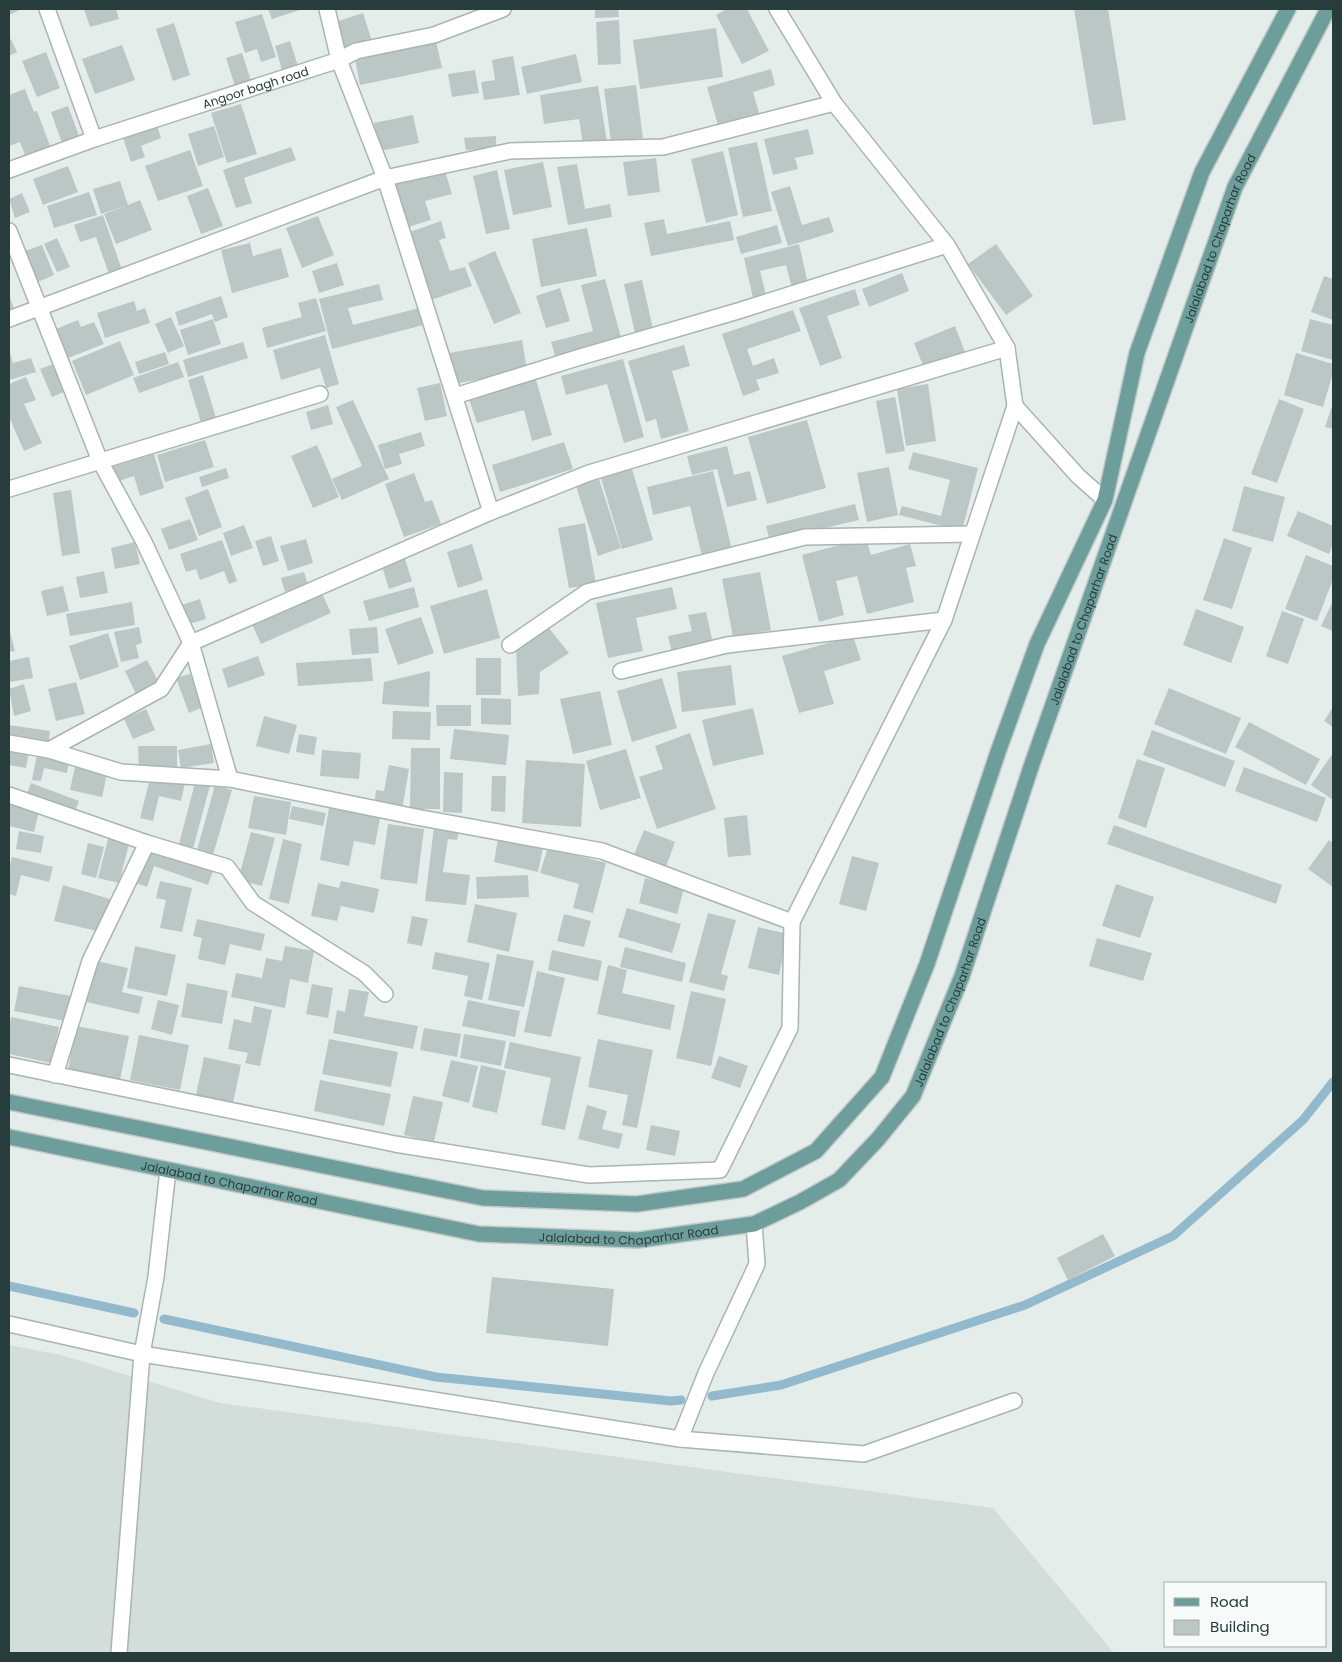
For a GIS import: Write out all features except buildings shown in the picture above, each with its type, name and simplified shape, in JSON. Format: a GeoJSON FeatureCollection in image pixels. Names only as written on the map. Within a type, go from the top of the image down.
{"type":"FeatureCollection","features":[{"type":"Feature","properties":{"kind":"main road","name":"Jalalabad to Chaparhar Road"},"geometry":{"type":"LineString","coordinates":[[9,1102],[483,1198],[637,1204],[743,1189],[784,1170],[816,1151],[882,1078],[928,964],[998,752],[1038,644],[1104,500],[1137,353],[1202,172],[1288,9]]}},
{"type":"Feature","properties":{"kind":"main road","name":"Jalalabad to Chaparhar Road"},"geometry":{"type":"LineString","coordinates":[[9,1137],[478,1234],[638,1240],[754,1224],[800,1202],[838,1180],[878,1139],[914,1096],[962,976],[1032,764],[1235,187],[1328,9]]}},
{"type":"Feature","properties":{"kind":"street"},"geometry":{"type":"LineString","coordinates":[[47,9],[94,139]]}},
{"type":"Feature","properties":{"kind":"street"},"geometry":{"type":"LineString","coordinates":[[327,9],[339,60],[384,178],[456,396],[491,512]]}},
{"type":"Feature","properties":{"kind":"street","name":"Angoor bagh road"},"geometry":{"type":"LineString","coordinates":[[9,170],[94,139],[339,60],[356,51],[434,35],[503,9]]}},
{"type":"Feature","properties":{"kind":"street"},"geometry":{"type":"LineString","coordinates":[[9,1065],[395,1144],[589,1175],[720,1170],[790,1028],[792,922],[944,620],[1015,406],[1008,348],[947,245],[834,103],[777,9]]}},
{"type":"Feature","properties":{"kind":"street"},"geometry":{"type":"LineString","coordinates":[[9,319],[384,178],[510,151],[663,147],[834,103]]}},
{"type":"Feature","properties":{"kind":"street"},"geometry":{"type":"LineString","coordinates":[[9,231],[100,460],[144,542],[191,643],[230,779]]}},
{"type":"Feature","properties":{"kind":"street"},"geometry":{"type":"LineString","coordinates":[[456,396],[738,311],[947,245]]}},
{"type":"Feature","properties":{"kind":"street"},"geometry":{"type":"LineString","coordinates":[[49,750],[161,689],[191,643],[491,512],[589,473],[1008,348]]}},
{"type":"Feature","properties":{"kind":"street"},"geometry":{"type":"LineString","coordinates":[[9,489],[320,394]]}},
{"type":"Feature","properties":{"kind":"street"},"geometry":{"type":"LineString","coordinates":[[1015,406],[1078,476],[1104,500]]}},
{"type":"Feature","properties":{"kind":"street"},"geometry":{"type":"LineString","coordinates":[[510,645],[587,592],[805,537],[971,534]]}},
{"type":"Feature","properties":{"kind":"street"},"geometry":{"type":"LineString","coordinates":[[621,671],[727,644],[944,620]]}},
{"type":"Feature","properties":{"kind":"street"},"geometry":{"type":"LineString","coordinates":[[9,743],[49,750],[122,772],[230,779],[416,817],[602,851],[792,922]]}},
{"type":"Feature","properties":{"kind":"street"},"geometry":{"type":"LineString","coordinates":[[9,795],[147,843],[228,867],[253,903],[364,973],[385,994]]}},
{"type":"Feature","properties":{"kind":"street"},"geometry":{"type":"LineString","coordinates":[[55,1075],[90,961],[147,843]]}},
{"type":"Feature","properties":{"kind":"street"},"geometry":{"type":"LineString","coordinates":[[119,1653],[142,1354],[156,1277],[168,1170]]}},
{"type":"Feature","properties":{"kind":"street"},"geometry":{"type":"LineString","coordinates":[[680,1439],[706,1373],[757,1264],[754,1224]]}},
{"type":"Feature","properties":{"kind":"street"},"geometry":{"type":"LineString","coordinates":[[9,1324],[142,1354],[680,1439],[864,1454],[1014,1400]]}},
{"type":"Feature","properties":{"kind":"shaded area"},"geometry":{"type":"Polygon","coordinates":[[[9,1345],[61,1355],[220,1403],[993,1508],[1114,1653],[9,1653],[9,1345]]]}},
{"type":"Feature","properties":{"kind":"waterway"},"geometry":{"type":"LineString","coordinates":[[712,1396],[781,1385],[1025,1305],[1173,1236],[1303,1120],[1333,1082]]}},
{"type":"Feature","properties":{"kind":"waterway"},"geometry":{"type":"LineString","coordinates":[[9,1286],[134,1313]]}},
{"type":"Feature","properties":{"kind":"waterway"},"geometry":{"type":"LineString","coordinates":[[164,1319],[436,1377],[671,1401],[681,1400]]}}]}
